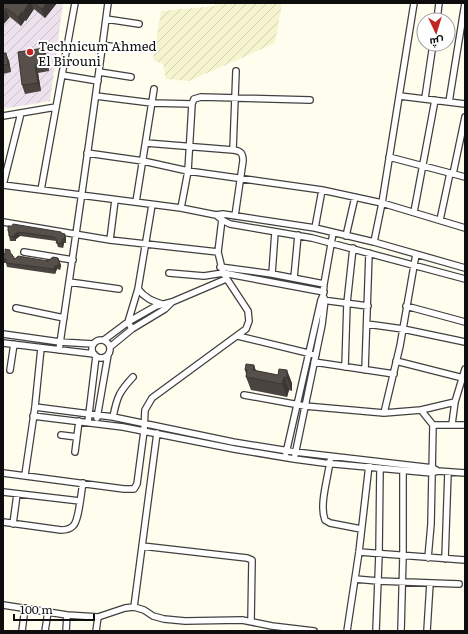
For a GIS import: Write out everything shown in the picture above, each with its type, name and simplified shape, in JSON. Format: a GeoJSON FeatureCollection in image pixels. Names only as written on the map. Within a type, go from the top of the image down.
{"type":"FeatureCollection","features":[{"type":"Feature","properties":{"kind":"street"},"geometry":{"type":"LineString","coordinates":[[41,190],[75,3]]}},
{"type":"Feature","properties":{"kind":"street"},"geometry":{"type":"LineString","coordinates":[[59,350],[73,260],[108,3]]}},
{"type":"Feature","properties":{"kind":"street"},"geometry":{"type":"LineString","coordinates":[[374,242],[400,96],[414,3]]}},
{"type":"Feature","properties":{"kind":"street"},"geometry":{"type":"LineString","coordinates":[[449,102],[465,3]]}},
{"type":"Feature","properties":{"kind":"street"},"geometry":{"type":"LineString","coordinates":[[106,19],[139,24]]}},
{"type":"Feature","properties":{"kind":"street"},"geometry":{"type":"LineString","coordinates":[[102,45],[130,49]]}},
{"type":"Feature","properties":{"kind":"street"},"geometry":{"type":"LineString","coordinates":[[425,98],[432,52]]}},
{"type":"Feature","properties":{"kind":"street"},"geometry":{"type":"LineString","coordinates":[[233,150],[236,71]]}},
{"type":"Feature","properties":{"kind":"street"},"geometry":{"type":"LineString","coordinates":[[99,72],[131,77]]}},
{"type":"Feature","properties":{"kind":"street"},"geometry":{"type":"LineString","coordinates":[[62,76],[98,81]]}},
{"type":"Feature","properties":{"kind":"street"},"geometry":{"type":"LineString","coordinates":[[136,202],[154,89]]}},
{"type":"Feature","properties":{"kind":"street"},"geometry":{"type":"LineString","coordinates":[[96,96],[152,103],[192,104]]}},
{"type":"Feature","properties":{"kind":"street"},"geometry":{"type":"LineString","coordinates":[[400,96],[465,104]]}},
{"type":"Feature","properties":{"kind":"street"},"geometry":{"type":"LineString","coordinates":[[181,208],[188,171],[192,104],[194,99],[198,97],[310,100]]}},
{"type":"Feature","properties":{"kind":"street"},"geometry":{"type":"LineString","coordinates":[[414,212],[435,100]]}},
{"type":"Feature","properties":{"kind":"street"},"geometry":{"type":"LineString","coordinates":[[3,116],[56,107]]}},
{"type":"Feature","properties":{"kind":"street"},"geometry":{"type":"LineString","coordinates":[[21,113],[3,185],[181,208],[216,215],[223,214],[315,228],[374,242],[465,268]]}},
{"type":"Feature","properties":{"kind":"street"},"geometry":{"type":"LineString","coordinates":[[440,220],[465,117]]}},
{"type":"Feature","properties":{"kind":"street"},"geometry":{"type":"LineString","coordinates":[[146,143],[239,151],[243,156],[235,216]]}},
{"type":"Feature","properties":{"kind":"street"},"geometry":{"type":"LineString","coordinates":[[87,153],[143,161],[188,171],[322,190],[382,203],[465,228]]}},
{"type":"Feature","properties":{"kind":"street"},"geometry":{"type":"LineString","coordinates":[[389,157],[465,177]]}},
{"type":"Feature","properties":{"kind":"street"},"geometry":{"type":"LineString","coordinates":[[315,228],[322,190]]}},
{"type":"Feature","properties":{"kind":"street"},"geometry":{"type":"LineString","coordinates":[[346,236],[355,198]]}},
{"type":"Feature","properties":{"kind":"street"},"geometry":{"type":"LineString","coordinates":[[110,240],[115,200]]}},
{"type":"Feature","properties":{"kind":"street"},"geometry":{"type":"LineString","coordinates":[[132,330],[128,322],[138,289],[152,205]]}},
{"type":"Feature","properties":{"kind":"street"},"geometry":{"type":"LineString","coordinates":[[3,473],[124,489],[134,489],[137,484],[144,431],[145,410],[152,398],[238,336],[246,329],[249,321],[248,311],[222,273],[220,267],[218,252],[223,214]]}},
{"type":"Feature","properties":{"kind":"street"},"geometry":{"type":"LineString","coordinates":[[216,215],[230,224],[298,235],[353,248],[465,279]]}},
{"type":"Feature","properties":{"kind":"street"},"geometry":{"type":"LineString","coordinates":[[3,222],[110,240],[218,252]]}},
{"type":"Feature","properties":{"kind":"street"},"geometry":{"type":"LineString","coordinates":[[272,274],[275,232]]}},
{"type":"Feature","properties":{"kind":"street"},"geometry":{"type":"LineString","coordinates":[[294,459],[322,325],[324,284],[333,233]]}},
{"type":"Feature","properties":{"kind":"street"},"geometry":{"type":"LineString","coordinates":[[294,278],[298,235]]}},
{"type":"Feature","properties":{"kind":"street"},"geometry":{"type":"LineString","coordinates":[[345,367],[347,303],[353,248]]}},
{"type":"Feature","properties":{"kind":"street"},"geometry":{"type":"LineString","coordinates":[[24,252],[73,260]]}},
{"type":"Feature","properties":{"kind":"street"},"geometry":{"type":"LineString","coordinates":[[365,370],[369,253]]}},
{"type":"Feature","properties":{"kind":"street"},"geometry":{"type":"LineString","coordinates":[[384,413],[394,374],[416,254]]}},
{"type":"Feature","properties":{"kind":"street"},"geometry":{"type":"LineString","coordinates":[[220,267],[272,274],[324,284]]}},
{"type":"Feature","properties":{"kind":"street"},"geometry":{"type":"LineString","coordinates":[[169,273],[204,276],[222,273],[347,303],[368,306]]}},
{"type":"Feature","properties":{"kind":"street"},"geometry":{"type":"LineString","coordinates":[[88,422],[95,355],[92,349],[94,344],[98,340],[104,340],[128,322],[156,306],[172,302],[226,279]]}},
{"type":"Feature","properties":{"kind":"street"},"geometry":{"type":"LineString","coordinates":[[69,282],[119,289]]}},
{"type":"Feature","properties":{"kind":"street"},"geometry":{"type":"LineString","coordinates":[[138,289],[148,299],[162,304],[165,309]]}},
{"type":"Feature","properties":{"kind":"street"},"geometry":{"type":"LineString","coordinates":[[285,457],[308,353],[323,297]]}},
{"type":"Feature","properties":{"kind":"street"},"geometry":{"type":"LineString","coordinates":[[110,347],[132,330],[165,309],[172,302]]}},
{"type":"Feature","properties":{"kind":"street"},"geometry":{"type":"LineString","coordinates":[[406,306],[465,322]]}},
{"type":"Feature","properties":{"kind":"street"},"geometry":{"type":"LineString","coordinates":[[16,308],[64,318]]}},
{"type":"Feature","properties":{"kind":"street"},"geometry":{"type":"LineString","coordinates":[[367,324],[403,329],[465,342]]}},
{"type":"Feature","properties":{"kind":"street"},"geometry":{"type":"LineString","coordinates":[[3,334],[60,342],[94,344]]}},
{"type":"Feature","properties":{"kind":"street"},"geometry":{"type":"LineString","coordinates":[[238,336],[316,355]]}},
{"type":"Feature","properties":{"kind":"street"},"geometry":{"type":"LineString","coordinates":[[97,424],[108,355],[110,353],[110,347],[104,340]]}},
{"type":"Feature","properties":{"kind":"street"},"geometry":{"type":"LineString","coordinates":[[3,343],[95,355],[102,358],[108,355]]}},
{"type":"Feature","properties":{"kind":"street"},"geometry":{"type":"LineString","coordinates":[[10,370],[14,344]]}},
{"type":"Feature","properties":{"kind":"street"},"geometry":{"type":"LineString","coordinates":[[25,475],[41,348]]}},
{"type":"Feature","properties":{"kind":"street"},"geometry":{"type":"LineString","coordinates":[[396,361],[463,378]]}},
{"type":"Feature","properties":{"kind":"street"},"geometry":{"type":"LineString","coordinates":[[314,362],[394,374]]}},
{"type":"Feature","properties":{"kind":"street"},"geometry":{"type":"LineString","coordinates":[[452,424],[455,402],[465,369]]}},
{"type":"Feature","properties":{"kind":"street"},"geometry":{"type":"LineString","coordinates":[[113,418],[118,395],[121,389],[133,377]]}},
{"type":"Feature","properties":{"kind":"street"},"geometry":{"type":"LineString","coordinates":[[244,395],[305,406],[384,413],[421,410],[455,402]]}},
{"type":"Feature","properties":{"kind":"street"},"geometry":{"type":"LineString","coordinates":[[34,407],[98,415],[233,442],[295,452],[370,461],[434,471]]}},
{"type":"Feature","properties":{"kind":"street"},"geometry":{"type":"LineString","coordinates":[[421,410],[433,425],[434,471],[428,558]]}},
{"type":"Feature","properties":{"kind":"street"},"geometry":{"type":"LineString","coordinates":[[33,416],[124,427],[234,449],[330,464],[465,473]]}},
{"type":"Feature","properties":{"kind":"street"},"geometry":{"type":"LineString","coordinates":[[75,452],[79,421]]}},
{"type":"Feature","properties":{"kind":"street"},"geometry":{"type":"LineString","coordinates":[[433,425],[465,424]]}},
{"type":"Feature","properties":{"kind":"street"},"geometry":{"type":"LineString","coordinates":[[134,607],[157,433]]}},
{"type":"Feature","properties":{"kind":"street"},"geometry":{"type":"LineString","coordinates":[[61,435],[77,437]]}},
{"type":"Feature","properties":{"kind":"street"},"geometry":{"type":"LineString","coordinates":[[330,456],[324,498],[323,511],[325,520],[330,523],[362,530]]}},
{"type":"Feature","properties":{"kind":"street"},"geometry":{"type":"LineString","coordinates":[[347,631],[362,530],[370,461]]}},
{"type":"Feature","properties":{"kind":"street"},"geometry":{"type":"LineString","coordinates":[[376,631],[380,554],[380,468]]}},
{"type":"Feature","properties":{"kind":"street"},"geometry":{"type":"LineString","coordinates":[[401,631],[404,556],[403,470]]}},
{"type":"Feature","properties":{"kind":"street"},"geometry":{"type":"LineString","coordinates":[[445,559],[448,472]]}},
{"type":"Feature","properties":{"kind":"street"},"geometry":{"type":"LineString","coordinates":[[3,522],[61,530],[68,529],[74,526],[77,518],[83,483]]}},
{"type":"Feature","properties":{"kind":"street"},"geometry":{"type":"LineString","coordinates":[[3,492],[80,501]]}},
{"type":"Feature","properties":{"kind":"street"},"geometry":{"type":"LineString","coordinates":[[13,524],[18,494]]}},
{"type":"Feature","properties":{"kind":"street"},"geometry":{"type":"LineString","coordinates":[[142,546],[247,558],[252,560],[251,621]]}},
{"type":"Feature","properties":{"kind":"street"},"geometry":{"type":"LineString","coordinates":[[359,552],[465,560]]}},
{"type":"Feature","properties":{"kind":"street"},"geometry":{"type":"LineString","coordinates":[[355,579],[459,584]]}},
{"type":"Feature","properties":{"kind":"street"},"geometry":{"type":"LineString","coordinates":[[427,631],[430,583]]}},
{"type":"Feature","properties":{"kind":"street"},"geometry":{"type":"LineString","coordinates":[[3,605],[67,615],[98,617],[125,608],[134,607],[144,610],[153,616],[164,619],[185,621],[242,620],[278,627],[314,631]]}},
{"type":"Feature","properties":{"kind":"street"},"geometry":{"type":"LineString","coordinates":[[22,631],[25,608]]}},
{"type":"Feature","properties":{"kind":"street"},"geometry":{"type":"LineString","coordinates":[[45,631],[48,612]]}},
{"type":"Feature","properties":{"kind":"street"},"geometry":{"type":"LineString","coordinates":[[66,631],[67,615]]}},
{"type":"Feature","properties":{"kind":"street"},"geometry":{"type":"LineString","coordinates":[[96,631],[98,617]]}},
{"type":"Feature","properties":{"kind":"shaded area","name":"Technicum Ahmed El Birouni"},"geometry":{"type":"Polygon","coordinates":[[[3,3],[63,3],[50,101],[3,109],[3,3]]]}},
{"type":"Feature","properties":{"kind":"green space"},"geometry":{"type":"Polygon","coordinates":[[[216,3],[282,3],[275,43],[189,81],[166,79],[163,64],[153,60],[161,11],[215,6],[216,3]]]}},
{"type":"Feature","properties":{"kind":"building"},"geometry":{"type":"Polygon","coordinates":[[[3,3],[29,3],[23,13],[22,12],[18,17],[6,8],[3,12],[3,3]]]}},
{"type":"Feature","properties":{"kind":"building"},"geometry":{"type":"Polygon","coordinates":[[[34,3],[47,3],[42,9],[34,3]]]}},
{"type":"Feature","properties":{"kind":"building"},"geometry":{"type":"Polygon","coordinates":[[[44,48],[46,63],[35,65],[38,83],[22,85],[18,52],[44,48]]]}},
{"type":"Feature","properties":{"kind":"building"},"geometry":{"type":"Polygon","coordinates":[[[3,53],[6,53],[8,64],[3,65],[3,53]]]}},
{"type":"Feature","properties":{"kind":"building"},"geometry":{"type":"Polygon","coordinates":[[[13,224],[61,232],[65,234],[64,239],[62,239],[62,243],[56,243],[57,240],[54,237],[18,232],[14,235],[14,237],[9,236],[8,226],[12,226],[13,224]]]}},
{"type":"Feature","properties":{"kind":"building"},"geometry":{"type":"Polygon","coordinates":[[[5,249],[10,250],[15,259],[18,256],[48,261],[46,260],[53,257],[58,258],[59,266],[56,265],[54,269],[6,263],[6,259],[3,259],[5,249]]]}},
{"type":"Feature","properties":{"kind":"building"},"geometry":{"type":"Polygon","coordinates":[[[246,364],[254,365],[253,370],[278,375],[279,369],[287,370],[287,378],[284,377],[282,384],[246,377],[246,364]]]}},
{"type":"Feature","properties":{"kind":"place","name":"Technicum Ahmed El Birouni"},"geometry":{"type":"Point","coordinates":[30,52]}}]}
